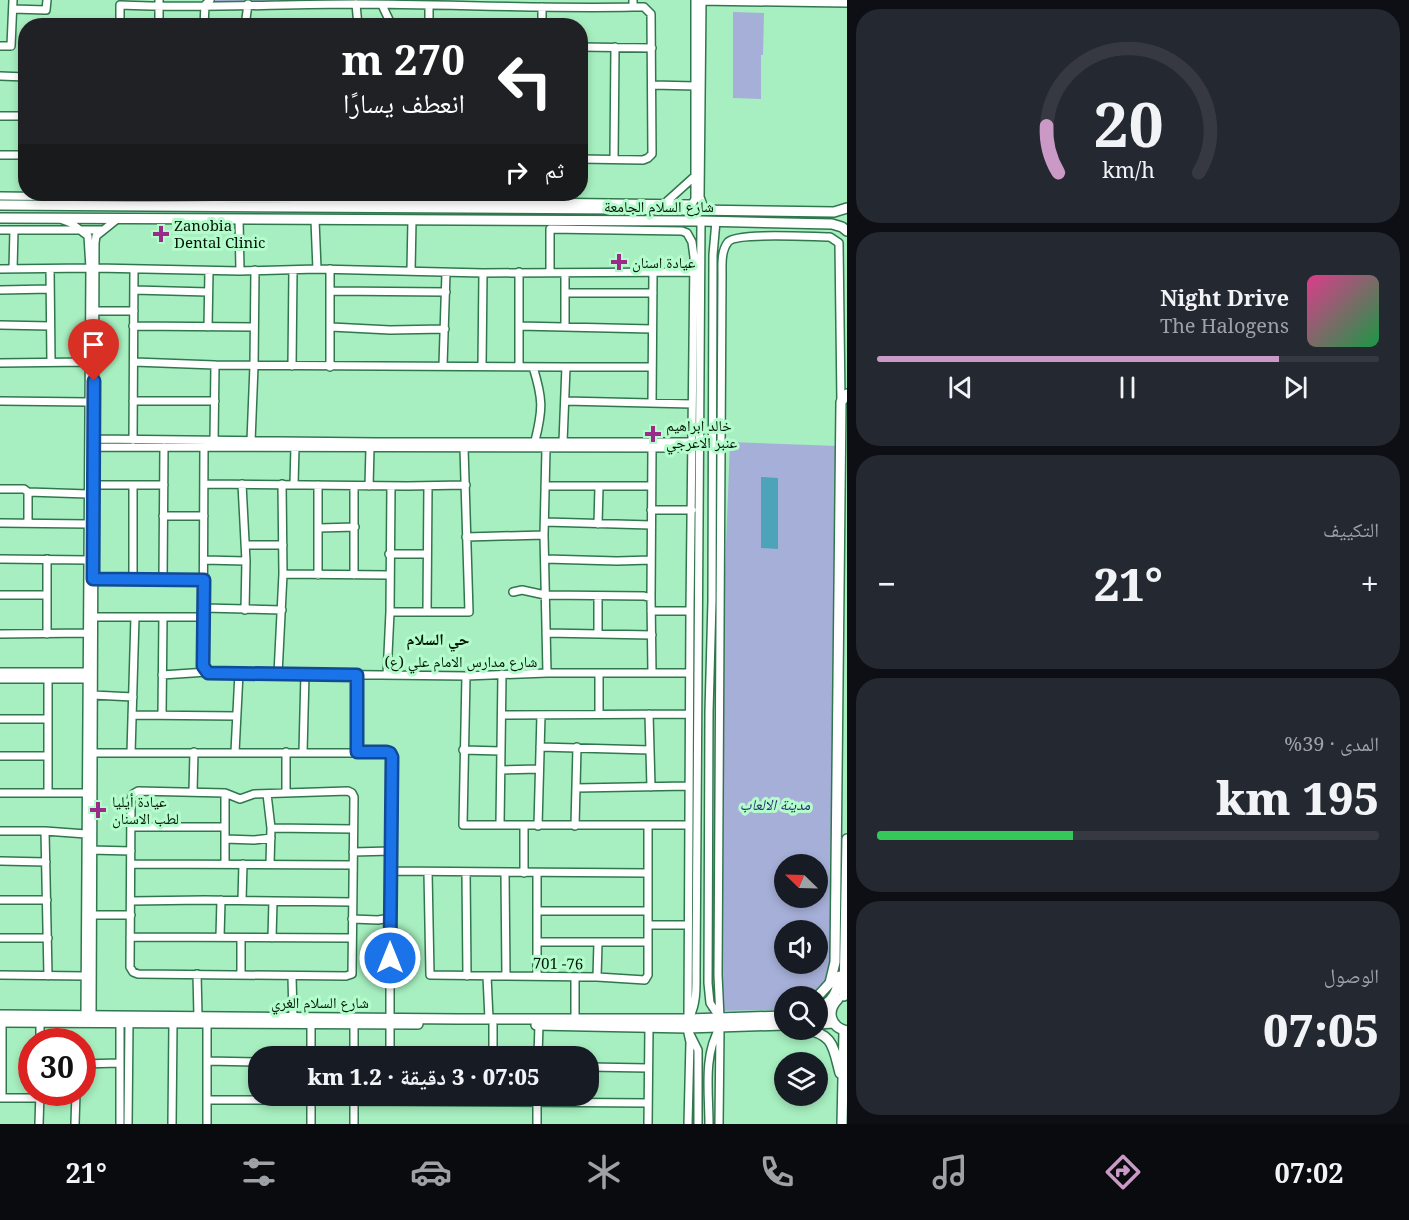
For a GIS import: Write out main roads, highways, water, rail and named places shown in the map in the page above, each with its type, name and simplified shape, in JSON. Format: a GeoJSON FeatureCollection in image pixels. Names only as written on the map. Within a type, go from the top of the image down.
{"type":"FeatureCollection","features":[{"type":"Feature","properties":{"kind":"main road","name":"شارع السلام الجامعة"},"geometry":{"type":"LineString","coordinates":[[0,205],[88,201],[180,206],[310,207],[414,204],[520,208],[539,201],[618,209],[700,204],[816,212],[840,212],[846,208]]}},
{"type":"Feature","properties":{"kind":"main road"},"geometry":{"type":"LineString","coordinates":[[539,201],[535,213],[539,220]]}},
{"type":"Feature","properties":{"kind":"main road"},"geometry":{"type":"LineString","coordinates":[[618,209],[628,204]]}},
{"type":"Feature","properties":{"kind":"main road"},"geometry":{"type":"LineString","coordinates":[[292,207],[295,212],[292,219]]}},
{"type":"Feature","properties":{"kind":"main road"},"geometry":{"type":"LineString","coordinates":[[310,207],[307,214],[313,220]]}},
{"type":"Feature","properties":{"kind":"main road"},"geometry":{"type":"LineString","coordinates":[[520,208],[523,215],[520,220]]}},
{"type":"Feature","properties":{"kind":"main road"},"geometry":{"type":"LineString","coordinates":[[816,212],[816,223]]}},
{"type":"Feature","properties":{"kind":"main road","name":"شارع السلام الجامعة"},"geometry":{"type":"LineString","coordinates":[[0,218],[716,221],[816,223],[837,225],[846,231]]}},
{"type":"Feature","properties":{"kind":"main road"},"geometry":{"type":"LineString","coordinates":[[827,986],[836,963],[843,647],[844,398]]}},
{"type":"Feature","properties":{"kind":"main road"},"geometry":{"type":"LineString","coordinates":[[834,1023],[831,1011],[835,1001],[845,996],[846,839]]}},
{"type":"Feature","properties":{"kind":"main road"},"geometry":{"type":"LineString","coordinates":[[837,854],[846,845]]}},
{"type":"Feature","properties":{"kind":"main road"},"geometry":{"type":"LineString","coordinates":[[828,1003],[836,994],[846,942]]}},
{"type":"Feature","properties":{"kind":"main road","name":"شارع السلام الغري"},"geometry":{"type":"LineString","coordinates":[[1,1020],[88,1016],[198,1016],[311,1024],[354,1024],[390,1020]]}},
{"type":"Feature","properties":{"kind":"main road","name":"شارع السلام الغري"},"geometry":{"type":"LineString","coordinates":[[1,1020],[39,1023],[207,1024],[293,1017],[458,1022],[575,1019],[589,1023],[649,1027],[688,1023]]}},
{"type":"Feature","properties":{"kind":"main road","name":"شارع السلام الغري"},"geometry":{"type":"LineString","coordinates":[[720,1022],[768,1017],[774,1018]]}},
{"type":"Feature","properties":{"kind":"main road","name":"شارع السلام الغري"},"geometry":{"type":"LineString","coordinates":[[491,1022],[539,1025],[774,1021]]}},
{"type":"Feature","properties":{"kind":"main road"},"geometry":{"type":"LineString","coordinates":[[828,1023],[834,1023],[845,1031],[843,1124]]}},
{"type":"Feature","properties":{"kind":"main road"},"geometry":{"type":"LineString","coordinates":[[828,1039],[832,1043],[843,1087]]}},
{"type":"Feature","properties":{"kind":"place","name":"Zanobia Dental Clinic"},"geometry":{"type":"Point","coordinates":[161,234]}},
{"type":"Feature","properties":{"kind":"place","name":"عيادة اسنان"},"geometry":{"type":"Point","coordinates":[619,262]}},
{"type":"Feature","properties":{"kind":"place","name":"خالد ابراهيم عنبر الاعرجي"},"geometry":{"type":"Point","coordinates":[653,434]}},
{"type":"Feature","properties":{"kind":"place","name":"عيادة أيليا لطب الاسنان"},"geometry":{"type":"Point","coordinates":[98,810]}},
{"type":"Feature","properties":{"kind":"district","name":"حي السلام"},"geometry":{"type":"Point","coordinates":[438,639]}},
{"type":"Feature","properties":{"kind":"park label","name":"مدينة الالعاب"},"geometry":{"type":"Point","coordinates":[775,804]}}]}
